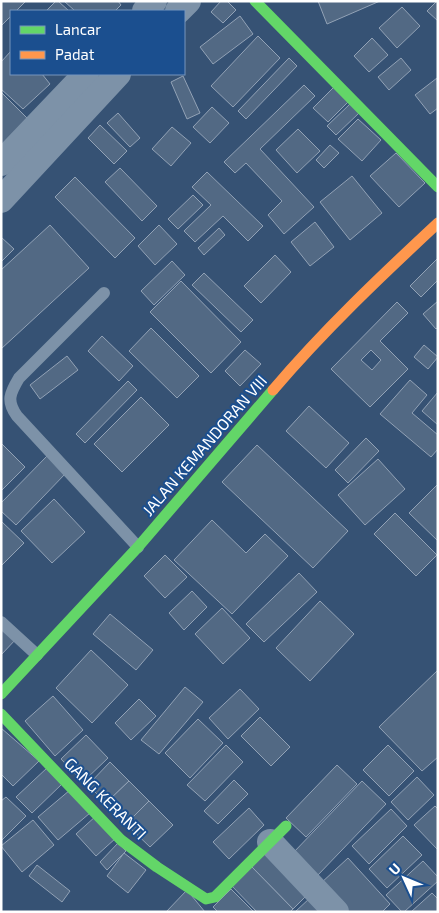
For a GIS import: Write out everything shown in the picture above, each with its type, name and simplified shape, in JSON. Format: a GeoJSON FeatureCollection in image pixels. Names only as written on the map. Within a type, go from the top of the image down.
{"type":"FeatureCollection","features":[{"type":"Feature","properties":{"kind":"street"},"geometry":{"type":"LineString","coordinates":[[179,10],[188,1]]}},
{"type":"Feature","properties":{"kind":"street"},"geometry":{"type":"LineString","coordinates":[[256,1],[438,186]]}},
{"type":"Feature","properties":{"kind":"street"},"geometry":{"type":"LineString","coordinates":[[1,163],[85,75]]}},
{"type":"Feature","properties":{"kind":"street"},"geometry":{"type":"LineString","coordinates":[[1,200],[117,75]]}},
{"type":"Feature","properties":{"kind":"street","name":"JALAN KEMANDORAN VIII"},"geometry":{"type":"LineString","coordinates":[[1,694],[138,547],[297,362],[382,276],[438,223]]}},
{"type":"Feature","properties":{"kind":"street","name":"GANG KERANTI"},"geometry":{"type":"LineString","coordinates":[[1,714],[121,840],[157,867],[206,899],[215,897],[278,834]]}},
{"type":"Feature","properties":{"kind":"street"},"geometry":{"type":"LineString","coordinates":[[278,834],[336,912]]}},
{"type":"Feature","properties":{"kind":"lane"},"geometry":{"type":"LineString","coordinates":[[104,293],[19,378],[12,389],[10,398],[12,408],[17,416],[138,547]]}},
{"type":"Feature","properties":{"kind":"lane"},"geometry":{"type":"LineString","coordinates":[[1,622],[37,655]]}},
{"type":"Feature","properties":{"kind":"building"},"geometry":{"type":"Polygon","coordinates":[[[1,1],[26,1],[17,10],[10,10],[10,17],[1,26],[1,1]]]}},
{"type":"Feature","properties":{"kind":"building"},"geometry":{"type":"Polygon","coordinates":[[[58,1],[68,10],[47,10],[58,1]]]}},
{"type":"Feature","properties":{"kind":"building"},"geometry":{"type":"Polygon","coordinates":[[[64,1],[118,1],[121,5],[116,10],[74,10],[64,1]]]}},
{"type":"Feature","properties":{"kind":"building"},"geometry":{"type":"Polygon","coordinates":[[[221,1],[227,1],[236,10],[223,23],[211,12],[221,1]]]}},
{"type":"Feature","properties":{"kind":"building"},"geometry":{"type":"Polygon","coordinates":[[[318,1],[380,1],[327,24],[318,1]]]}},
{"type":"Feature","properties":{"kind":"building"},"geometry":{"type":"Polygon","coordinates":[[[438,1],[438,21],[427,11],[438,1]]]}},
{"type":"Feature","properties":{"kind":"building"},"geometry":{"type":"Polygon","coordinates":[[[402,7],[420,26],[397,48],[379,28],[402,7]]]}},
{"type":"Feature","properties":{"kind":"building"},"geometry":{"type":"Polygon","coordinates":[[[240,16],[253,34],[213,64],[200,47],[240,16]]]}},
{"type":"Feature","properties":{"kind":"building"},"geometry":{"type":"Polygon","coordinates":[[[258,36],[280,58],[233,107],[211,86],[258,36]]]}},
{"type":"Feature","properties":{"kind":"building"},"geometry":{"type":"Polygon","coordinates":[[[372,38],[388,55],[369,72],[354,56],[372,38]]]}},
{"type":"Feature","properties":{"kind":"building"},"geometry":{"type":"Polygon","coordinates":[[[10,52],[10,75],[43,75],[50,84],[23,109],[1,89],[1,62],[10,52]]]}},
{"type":"Feature","properties":{"kind":"building"},"geometry":{"type":"Polygon","coordinates":[[[289,58],[297,66],[246,119],[238,111],[289,58]]]}},
{"type":"Feature","properties":{"kind":"building"},"geometry":{"type":"Polygon","coordinates":[[[401,58],[411,70],[389,90],[378,77],[401,58]]]}},
{"type":"Feature","properties":{"kind":"building"},"geometry":{"type":"Polygon","coordinates":[[[183,76],[200,113],[187,119],[171,82],[183,76]]]}},
{"type":"Feature","properties":{"kind":"building"},"geometry":{"type":"Polygon","coordinates":[[[437,78],[438,108],[430,114],[415,95],[437,78]]]}},
{"type":"Feature","properties":{"kind":"building"},"geometry":{"type":"Polygon","coordinates":[[[304,85],[315,96],[260,149],[314,207],[284,234],[268,215],[282,201],[246,163],[235,173],[224,162],[304,85]]]}},
{"type":"Feature","properties":{"kind":"building"},"geometry":{"type":"Polygon","coordinates":[[[335,86],[350,100],[328,122],[313,108],[335,86]]]}},
{"type":"Feature","properties":{"kind":"building"},"geometry":{"type":"Polygon","coordinates":[[[1,92],[28,119],[1,146],[1,92]]]}},
{"type":"Feature","properties":{"kind":"building"},"geometry":{"type":"Polygon","coordinates":[[[350,104],[359,113],[336,135],[327,126],[350,104]]]}},
{"type":"Feature","properties":{"kind":"building"},"geometry":{"type":"Polygon","coordinates":[[[212,107],[229,123],[210,143],[193,127],[212,107]]]}},
{"type":"Feature","properties":{"kind":"building"},"geometry":{"type":"Polygon","coordinates":[[[118,113],[140,138],[130,147],[107,123],[118,113]]]}},
{"type":"Feature","properties":{"kind":"building"},"geometry":{"type":"Polygon","coordinates":[[[358,119],[381,140],[362,161],[338,139],[358,119]]]}},
{"type":"Feature","properties":{"kind":"building"},"geometry":{"type":"Polygon","coordinates":[[[100,125],[127,151],[114,164],[88,138],[100,125]]]}},
{"type":"Feature","properties":{"kind":"building"},"geometry":{"type":"Polygon","coordinates":[[[172,127],[191,143],[171,166],[152,149],[172,127]]]}},
{"type":"Feature","properties":{"kind":"building"},"geometry":{"type":"Polygon","coordinates":[[[298,129],[320,151],[297,173],[276,150],[298,129]]]}},
{"type":"Feature","properties":{"kind":"building"},"geometry":{"type":"Polygon","coordinates":[[[330,145],[339,153],[324,168],[316,160],[330,145]]]}},
{"type":"Feature","properties":{"kind":"building"},"geometry":{"type":"Polygon","coordinates":[[[396,153],[425,183],[399,207],[370,176],[396,153]]]}},
{"type":"Feature","properties":{"kind":"building"},"geometry":{"type":"Polygon","coordinates":[[[120,168],[157,206],[142,221],[105,182],[120,168]]]}},
{"type":"Feature","properties":{"kind":"building"},"geometry":{"type":"Polygon","coordinates":[[[207,172],[263,226],[248,241],[223,216],[195,242],[184,231],[211,205],[192,187],[207,172]]]}},
{"type":"Feature","properties":{"kind":"building"},"geometry":{"type":"Polygon","coordinates":[[[352,176],[382,213],[350,240],[320,202],[352,176]]]}},
{"type":"Feature","properties":{"kind":"building"},"geometry":{"type":"Polygon","coordinates":[[[75,177],[135,238],[115,258],[55,197],[75,177]]]}},
{"type":"Feature","properties":{"kind":"building"},"geometry":{"type":"Polygon","coordinates":[[[193,195],[203,205],[178,229],[168,219],[193,195]]]}},
{"type":"Feature","properties":{"kind":"building"},"geometry":{"type":"Polygon","coordinates":[[[315,222],[334,247],[310,266],[291,242],[315,222]]]}},
{"type":"Feature","properties":{"kind":"building"},"geometry":{"type":"Polygon","coordinates":[[[50,225],[89,268],[1,349],[1,270],[50,225]]]}},
{"type":"Feature","properties":{"kind":"building"},"geometry":{"type":"Polygon","coordinates":[[[159,225],[177,244],[155,265],[138,246],[159,225]]]}},
{"type":"Feature","properties":{"kind":"building"},"geometry":{"type":"Polygon","coordinates":[[[219,228],[225,235],[204,255],[198,248],[219,228]]]}},
{"type":"Feature","properties":{"kind":"building"},"geometry":{"type":"Polygon","coordinates":[[[1,237],[14,249],[1,262],[1,237]]]}},
{"type":"Feature","properties":{"kind":"building"},"geometry":{"type":"Polygon","coordinates":[[[275,255],[291,272],[261,303],[244,286],[275,255]]]}},
{"type":"Feature","properties":{"kind":"building"},"geometry":{"type":"Polygon","coordinates":[[[438,258],[438,280],[421,297],[410,286],[438,258]]]}},
{"type":"Feature","properties":{"kind":"building"},"geometry":{"type":"Polygon","coordinates":[[[172,261],[185,275],[154,305],[141,291],[172,261]]]}},
{"type":"Feature","properties":{"kind":"building"},"geometry":{"type":"Polygon","coordinates":[[[204,273],[253,320],[241,332],[192,285],[204,273]]]}},
{"type":"Feature","properties":{"kind":"building"},"geometry":{"type":"Polygon","coordinates":[[[181,281],[241,342],[211,373],[150,312],[181,281]]]}},
{"type":"Feature","properties":{"kind":"building"},"geometry":{"type":"Polygon","coordinates":[[[438,301],[438,327],[436,329],[423,314],[438,301]]]}},
{"type":"Feature","properties":{"kind":"building"},"geometry":{"type":"Polygon","coordinates":[[[397,302],[408,313],[380,341],[408,369],[370,407],[331,369],[397,302]],[[371,350],[361,360],[372,370],[381,360],[371,350]]]}},
{"type":"Feature","properties":{"kind":"building"},"geometry":{"type":"Polygon","coordinates":[[[151,328],[199,376],[177,398],[129,351],[151,328]]]}},
{"type":"Feature","properties":{"kind":"building"},"geometry":{"type":"Polygon","coordinates":[[[102,336],[133,366],[119,381],[88,351],[102,336]]]}},
{"type":"Feature","properties":{"kind":"building"},"geometry":{"type":"Polygon","coordinates":[[[424,345],[438,357],[428,369],[414,357],[424,345]]]}},
{"type":"Feature","properties":{"kind":"building"},"geometry":{"type":"Polygon","coordinates":[[[245,350],[261,364],[240,386],[225,371],[245,350]]]}},
{"type":"Feature","properties":{"kind":"building"},"geometry":{"type":"Polygon","coordinates":[[[67,356],[78,370],[40,399],[30,385],[67,356]]]}},
{"type":"Feature","properties":{"kind":"building"},"geometry":{"type":"Polygon","coordinates":[[[410,380],[427,395],[412,413],[438,435],[438,449],[431,457],[380,414],[410,380]]]}},
{"type":"Feature","properties":{"kind":"building"},"geometry":{"type":"Polygon","coordinates":[[[128,381],[137,390],[85,443],[76,434],[128,381]]]}},
{"type":"Feature","properties":{"kind":"building"},"geometry":{"type":"Polygon","coordinates":[[[438,392],[438,425],[422,411],[438,392]]]}},
{"type":"Feature","properties":{"kind":"building"},"geometry":{"type":"Polygon","coordinates":[[[141,397],[169,425],[122,472],[94,444],[141,397]]]}},
{"type":"Feature","properties":{"kind":"building"},"geometry":{"type":"Polygon","coordinates":[[[309,406],[349,443],[326,468],[286,431],[309,406]]]}},
{"type":"Feature","properties":{"kind":"building"},"geometry":{"type":"Polygon","coordinates":[[[366,438],[379,451],[348,483],[335,470],[366,438]]]}},
{"type":"Feature","properties":{"kind":"building"},"geometry":{"type":"Polygon","coordinates":[[[1,443],[25,467],[1,491],[1,443]]]}},
{"type":"Feature","properties":{"kind":"building"},"geometry":{"type":"Polygon","coordinates":[[[257,445],[348,531],[313,568],[222,482],[257,445]]]}},
{"type":"Feature","properties":{"kind":"building"},"geometry":{"type":"Polygon","coordinates":[[[48,455],[66,473],[16,525],[1,511],[1,503],[48,455]]]}},
{"type":"Feature","properties":{"kind":"building"},"geometry":{"type":"Polygon","coordinates":[[[378,459],[405,489],[365,525],[338,495],[378,459]]]}},
{"type":"Feature","properties":{"kind":"building"},"geometry":{"type":"Polygon","coordinates":[[[438,484],[438,541],[409,513],[438,484]]]}},
{"type":"Feature","properties":{"kind":"building"},"geometry":{"type":"Polygon","coordinates":[[[54,499],[85,532],[52,563],[21,531],[54,499]]]}},
{"type":"Feature","properties":{"kind":"building"},"geometry":{"type":"Polygon","coordinates":[[[395,513],[437,555],[416,576],[374,534],[395,513]]]}},
{"type":"Feature","properties":{"kind":"building"},"geometry":{"type":"Polygon","coordinates":[[[212,520],[246,553],[265,534],[288,556],[232,614],[174,560],[212,520]]]}},
{"type":"Feature","properties":{"kind":"building"},"geometry":{"type":"Polygon","coordinates":[[[1,521],[24,543],[2,565],[1,565],[1,521]]]}},
{"type":"Feature","properties":{"kind":"building"},"geometry":{"type":"Polygon","coordinates":[[[165,555],[187,577],[165,598],[144,576],[165,555]]]}},
{"type":"Feature","properties":{"kind":"building"},"geometry":{"type":"Polygon","coordinates":[[[299,573],[317,592],[264,642],[246,624],[299,573]]]}},
{"type":"Feature","properties":{"kind":"building"},"geometry":{"type":"Polygon","coordinates":[[[192,591],[207,607],[184,630],[169,613],[192,591]]]}},
{"type":"Feature","properties":{"kind":"building"},"geometry":{"type":"Polygon","coordinates":[[[320,601],[354,634],[310,681],[276,648],[320,601]]]}},
{"type":"Feature","properties":{"kind":"building"},"geometry":{"type":"Polygon","coordinates":[[[222,608],[250,638],[223,664],[195,634],[222,608]]]}},
{"type":"Feature","properties":{"kind":"building"},"geometry":{"type":"Polygon","coordinates":[[[110,614],[153,650],[136,670],[93,634],[110,614]]]}},
{"type":"Feature","properties":{"kind":"building"},"geometry":{"type":"Polygon","coordinates":[[[1,624],[17,638],[1,655],[1,624]]]}},
{"type":"Feature","properties":{"kind":"building"},"geometry":{"type":"Polygon","coordinates":[[[91,650],[128,685],[92,723],[56,688],[91,650]]]}},
{"type":"Feature","properties":{"kind":"building"},"geometry":{"type":"Polygon","coordinates":[[[438,670],[438,757],[422,771],[379,727],[438,670]]]}},
{"type":"Feature","properties":{"kind":"building"},"geometry":{"type":"Polygon","coordinates":[[[185,687],[203,702],[159,754],[141,740],[185,687]]]}},
{"type":"Feature","properties":{"kind":"building"},"geometry":{"type":"Polygon","coordinates":[[[240,689],[259,709],[228,739],[209,718],[240,689]]]}},
{"type":"Feature","properties":{"kind":"building"},"geometry":{"type":"Polygon","coordinates":[[[53,696],[83,730],[55,756],[25,721],[53,696]]]}},
{"type":"Feature","properties":{"kind":"building"},"geometry":{"type":"Polygon","coordinates":[[[139,699],[156,716],[131,740],[115,723],[139,699]]]}},
{"type":"Feature","properties":{"kind":"building"},"geometry":{"type":"Polygon","coordinates":[[[260,717],[290,747],[271,766],[241,736],[260,717]]]}},
{"type":"Feature","properties":{"kind":"building"},"geometry":{"type":"Polygon","coordinates":[[[198,719],[223,743],[190,778],[165,753],[198,719]]]}},
{"type":"Feature","properties":{"kind":"building"},"geometry":{"type":"Polygon","coordinates":[[[1,728],[39,761],[13,786],[1,774],[1,728]]]}},
{"type":"Feature","properties":{"kind":"building"},"geometry":{"type":"Polygon","coordinates":[[[86,735],[108,758],[83,782],[61,759],[86,735]]]}},
{"type":"Feature","properties":{"kind":"building"},"geometry":{"type":"Polygon","coordinates":[[[226,745],[243,762],[205,801],[187,785],[226,745]]]}},
{"type":"Feature","properties":{"kind":"building"},"geometry":{"type":"Polygon","coordinates":[[[388,745],[414,771],[389,796],[363,770],[388,745]]]}},
{"type":"Feature","properties":{"kind":"building"},"geometry":{"type":"Polygon","coordinates":[[[110,762],[129,781],[106,803],[88,785],[110,762]]]}},
{"type":"Feature","properties":{"kind":"building"},"geometry":{"type":"Polygon","coordinates":[[[337,765],[357,784],[306,837],[286,818],[337,765]]]}},
{"type":"Feature","properties":{"kind":"building"},"geometry":{"type":"Polygon","coordinates":[[[48,767],[63,783],[32,813],[16,797],[48,767]]]}},
{"type":"Feature","properties":{"kind":"building"},"geometry":{"type":"Polygon","coordinates":[[[417,777],[434,795],[408,820],[391,802],[417,777]]]}},
{"type":"Feature","properties":{"kind":"building"},"geometry":{"type":"Polygon","coordinates":[[[234,780],[248,794],[218,824],[204,811],[234,780]]]}},
{"type":"Feature","properties":{"kind":"building"},"geometry":{"type":"Polygon","coordinates":[[[129,781],[149,801],[126,824],[106,803],[129,781]]]}},
{"type":"Feature","properties":{"kind":"building"},"geometry":{"type":"Polygon","coordinates":[[[362,781],[386,804],[317,876],[293,853],[362,781]]]}},
{"type":"Feature","properties":{"kind":"building"},"geometry":{"type":"Polygon","coordinates":[[[70,790],[90,813],[58,840],[38,817],[70,790]]]}},
{"type":"Feature","properties":{"kind":"building"},"geometry":{"type":"Polygon","coordinates":[[[6,797],[26,816],[1,841],[1,801],[6,797]]]}},
{"type":"Feature","properties":{"kind":"building"},"geometry":{"type":"Polygon","coordinates":[[[149,801],[173,825],[150,847],[126,824],[149,801]]]}},
{"type":"Feature","properties":{"kind":"building"},"geometry":{"type":"Polygon","coordinates":[[[435,806],[438,809],[438,850],[414,825],[435,806]]]}},
{"type":"Feature","properties":{"kind":"building"},"geometry":{"type":"Polygon","coordinates":[[[249,808],[264,825],[229,859],[213,842],[249,808]]]}},
{"type":"Feature","properties":{"kind":"building"},"geometry":{"type":"Polygon","coordinates":[[[391,809],[407,826],[369,864],[352,846],[391,809]]]}},
{"type":"Feature","properties":{"kind":"building"},"geometry":{"type":"Polygon","coordinates":[[[96,816],[116,838],[96,856],[76,834],[96,816]]]}},
{"type":"Feature","properties":{"kind":"building"},"geometry":{"type":"Polygon","coordinates":[[[33,820],[54,845],[22,872],[1,846],[33,820]]]}},
{"type":"Feature","properties":{"kind":"building"},"geometry":{"type":"Polygon","coordinates":[[[403,836],[422,855],[387,888],[369,869],[403,836]]]}},
{"type":"Feature","properties":{"kind":"building"},"geometry":{"type":"Polygon","coordinates":[[[118,843],[126,851],[107,870],[100,862],[118,843]]]}},
{"type":"Feature","properties":{"kind":"building"},"geometry":{"type":"Polygon","coordinates":[[[269,847],[312,890],[293,909],[250,865],[269,847]]]}},
{"type":"Feature","properties":{"kind":"building"},"geometry":{"type":"Polygon","coordinates":[[[124,853],[146,870],[128,893],[107,876],[124,853]]]}},
{"type":"Feature","properties":{"kind":"building"},"geometry":{"type":"Polygon","coordinates":[[[348,858],[390,904],[382,912],[345,912],[320,884],[348,858]]]}},
{"type":"Feature","properties":{"kind":"building"},"geometry":{"type":"Polygon","coordinates":[[[423,861],[438,877],[438,881],[402,912],[386,895],[423,861]]]}},
{"type":"Feature","properties":{"kind":"building"},"geometry":{"type":"Polygon","coordinates":[[[37,865],[70,891],[62,902],[29,876],[37,865]]]}},
{"type":"Feature","properties":{"kind":"building"},"geometry":{"type":"Polygon","coordinates":[[[250,865],[293,909],[290,912],[257,912],[230,884],[250,865]]]}},
{"type":"Feature","properties":{"kind":"building"},"geometry":{"type":"Polygon","coordinates":[[[231,889],[254,912],[218,912],[213,907],[231,889]]]}},
{"type":"Feature","properties":{"kind":"building"},"geometry":{"type":"Polygon","coordinates":[[[187,890],[205,912],[166,912],[187,890]]]}},
{"type":"Feature","properties":{"kind":"building"},"geometry":{"type":"Polygon","coordinates":[[[432,893],[438,899],[438,912],[411,912],[432,893]]]}},
{"type":"Feature","properties":{"kind":"building"},"geometry":{"type":"Polygon","coordinates":[[[311,897],[325,912],[295,912],[311,897]]]}},
{"type":"Feature","properties":{"kind":"traffic: fast"},"geometry":{"type":"LineString","coordinates":[[255,1],[438,187]]}},
{"type":"Feature","properties":{"kind":"traffic: fast"},"geometry":{"type":"LineString","coordinates":[[1,694],[138,547],[273,390]]}},
{"type":"Feature","properties":{"kind":"traffic: fast"},"geometry":{"type":"LineString","coordinates":[[1,714],[121,840],[157,867],[206,899],[215,897],[286,826]]}},
{"type":"Feature","properties":{"kind":"traffic: slow"},"geometry":{"type":"LineString","coordinates":[[273,390],[374,283],[438,223]]}}]}
